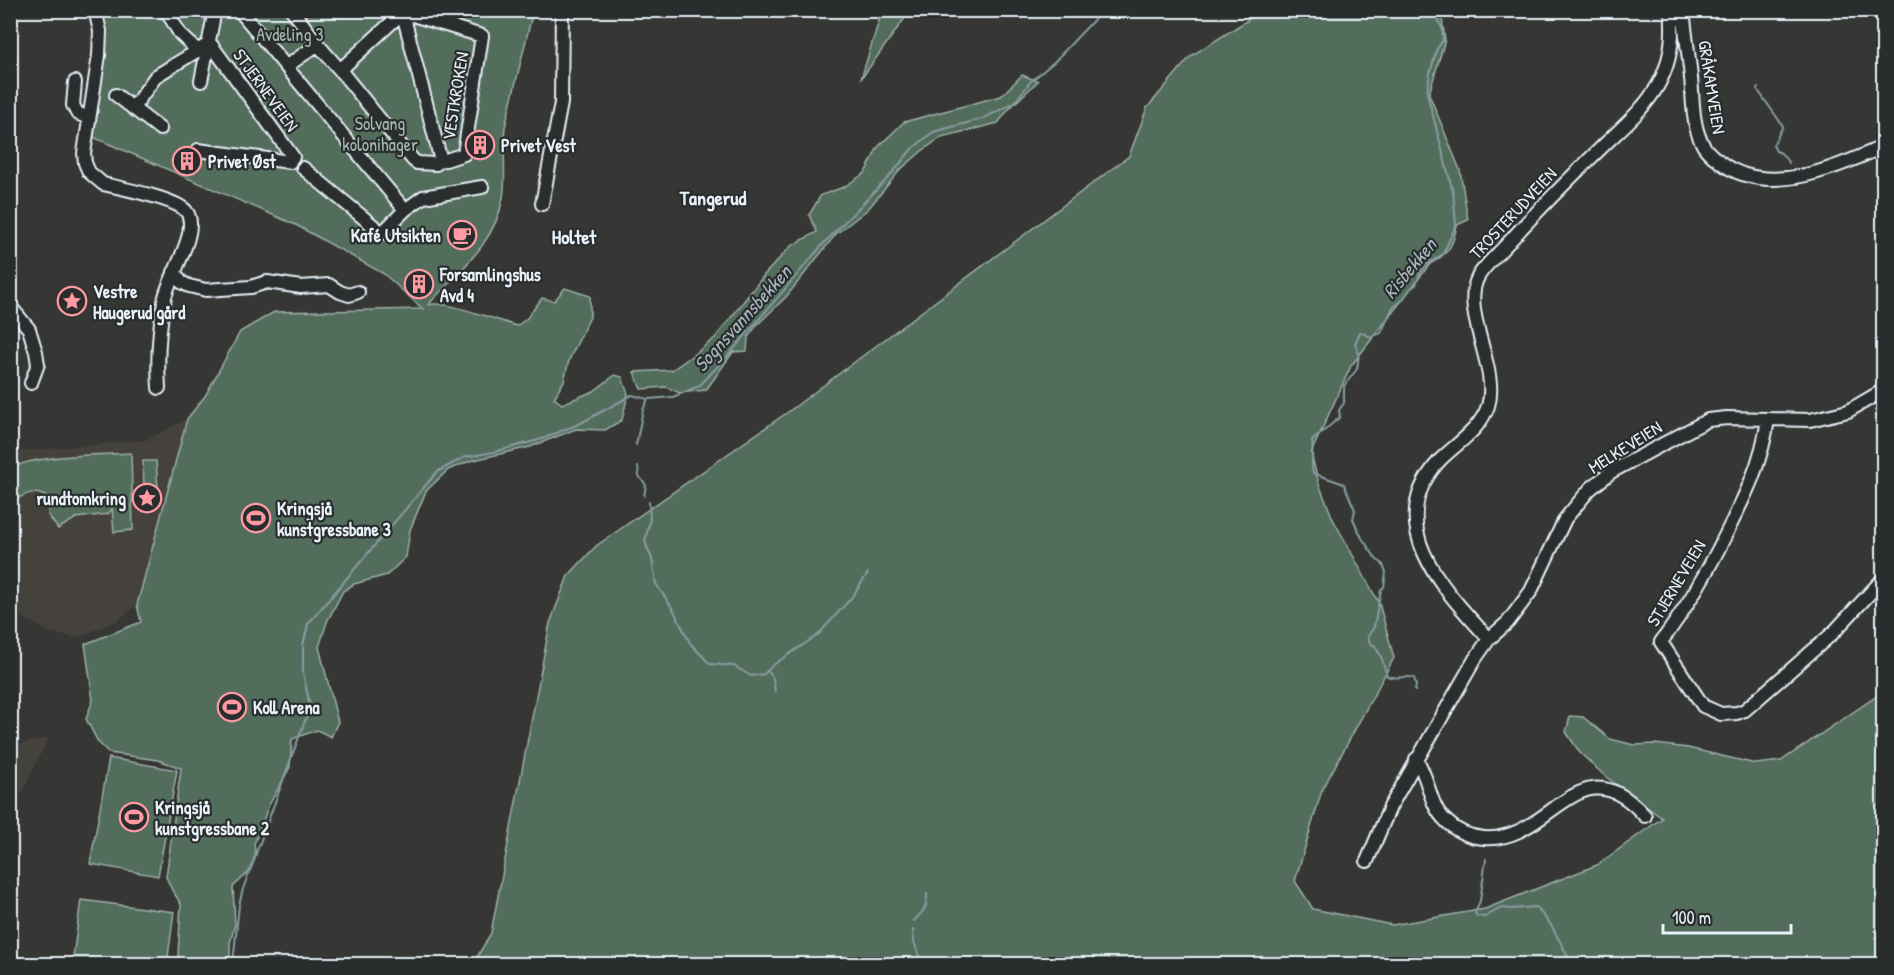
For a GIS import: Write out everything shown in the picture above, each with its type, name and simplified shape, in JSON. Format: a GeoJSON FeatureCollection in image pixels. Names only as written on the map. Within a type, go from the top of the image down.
{"type":"FeatureCollection","features":[{"type":"Feature","properties":{"kind":"street"},"geometry":{"type":"LineString","coordinates":[[95,10],[100,43],[88,118],[85,164],[95,179],[104,184],[173,202],[185,209],[190,219],[190,231],[166,294],[160,328],[159,388]]}},
{"type":"Feature","properties":{"kind":"street"},"geometry":{"type":"LineString","coordinates":[[166,10],[180,34],[197,50]]}},
{"type":"Feature","properties":{"kind":"street"},"geometry":{"type":"LineString","coordinates":[[201,81],[215,10]]}},
{"type":"Feature","properties":{"kind":"street"},"geometry":{"type":"LineString","coordinates":[[239,10],[405,210]]}},
{"type":"Feature","properties":{"kind":"street"},"geometry":{"type":"LineString","coordinates":[[292,10],[320,47],[413,160],[417,163],[441,161],[403,11],[340,70]]}},
{"type":"Feature","properties":{"kind":"street"},"geometry":{"type":"LineString","coordinates":[[542,204],[561,103],[562,10]]}},
{"type":"Feature","properties":{"kind":"street","name":"VESTKROKEN"},"geometry":{"type":"LineString","coordinates":[[403,11],[482,36],[464,154],[441,161]]}},
{"type":"Feature","properties":{"kind":"street","name":"GRÅKAMVEIEN"},"geometry":{"type":"LineString","coordinates":[[1680,15],[1699,136],[1709,152],[1726,167],[1737,173],[1757,178],[1794,177],[1841,165],[1884,146]]}},
{"type":"Feature","properties":{"kind":"street","name":"TROSTERUDVEIEN"},"geometry":{"type":"LineString","coordinates":[[1489,639],[1450,596],[1434,573],[1424,556],[1415,520],[1419,494],[1426,477],[1441,459],[1476,428],[1491,395],[1473,302],[1477,278],[1541,206],[1653,94],[1667,64],[1680,15]]}},
{"type":"Feature","properties":{"kind":"street"},"geometry":{"type":"LineString","coordinates":[[133,108],[156,76],[210,43]]}},
{"type":"Feature","properties":{"kind":"street","name":"STJERNEVEIEN"},"geometry":{"type":"LineString","coordinates":[[210,43],[292,160]]}},
{"type":"Feature","properties":{"kind":"street"},"geometry":{"type":"LineString","coordinates":[[287,66],[314,47],[320,47]]}},
{"type":"Feature","properties":{"kind":"street"},"geometry":{"type":"LineString","coordinates":[[75,82],[73,105],[76,113],[88,118]]}},
{"type":"Feature","properties":{"kind":"street"},"geometry":{"type":"LineString","coordinates":[[116,95],[159,129]]}},
{"type":"Feature","properties":{"kind":"street"},"geometry":{"type":"LineString","coordinates":[[198,150],[292,160],[290,167],[295,171],[303,168],[382,232],[423,197],[482,187]]}},
{"type":"Feature","properties":{"kind":"street"},"geometry":{"type":"LineString","coordinates":[[174,272],[181,282],[207,290],[251,286],[267,282],[301,287],[329,285],[340,292],[349,294],[358,292]]}},
{"type":"Feature","properties":{"kind":"street"},"geometry":{"type":"LineString","coordinates":[[10,306],[29,328],[36,352],[39,364],[31,383]]}},
{"type":"Feature","properties":{"kind":"street","name":"MELKEVEIEN"},"geometry":{"type":"LineString","coordinates":[[1367,861],[1390,807],[1475,659],[1489,639],[1508,622],[1531,591],[1565,519],[1590,489],[1611,472],[1708,420],[1727,418],[1810,420],[1848,411],[1884,390]]}},
{"type":"Feature","properties":{"kind":"street","name":"STJERNEVEIEN"},"geometry":{"type":"LineString","coordinates":[[1768,420],[1762,455],[1743,500],[1693,598],[1661,642],[1704,706],[1721,714],[1745,710],[1833,633],[1884,578]]}},
{"type":"Feature","properties":{"kind":"street"},"geometry":{"type":"LineString","coordinates":[[1416,759],[1439,813],[1451,826],[1471,836],[1494,838],[1510,836],[1533,825],[1573,795],[1589,788],[1609,790],[1624,796],[1645,816]]}},
{"type":"Feature","properties":{"kind":"shaded area"},"geometry":{"type":"Polygon","coordinates":[[[187,419],[137,605],[118,620],[76,638],[49,632],[11,611],[10,455],[15,452],[146,440],[187,419]]]}},
{"type":"Feature","properties":{"kind":"shaded area"},"geometry":{"type":"Polygon","coordinates":[[[48,738],[11,816],[11,746],[48,738]]]}},
{"type":"Feature","properties":{"kind":"green space"},"geometry":{"type":"Polygon","coordinates":[[[99,11],[533,11],[505,127],[504,188],[499,213],[493,229],[474,256],[428,305],[446,305],[517,326],[527,318],[542,298],[554,301],[565,288],[590,296],[590,317],[569,360],[564,381],[554,398],[562,404],[594,391],[615,375],[622,377],[628,394],[622,420],[605,430],[576,429],[530,447],[470,461],[448,470],[426,491],[410,530],[406,557],[387,575],[354,584],[343,591],[327,622],[319,647],[338,722],[331,737],[317,730],[292,739],[290,767],[269,805],[254,844],[256,856],[250,871],[233,887],[235,925],[230,943],[230,964],[186,964],[178,956],[181,904],[166,877],[181,768],[158,760],[109,753],[98,742],[86,719],[93,700],[85,644],[141,622],[137,605],[187,419],[205,396],[240,332],[274,312],[423,309],[384,274],[296,225],[93,137],[104,55],[99,11]]]}},
{"type":"Feature","properties":{"kind":"green space"},"geometry":{"type":"Polygon","coordinates":[[[882,11],[910,11],[861,79],[882,11]]]}},
{"type":"Feature","properties":{"kind":"green space"},"geometry":{"type":"Polygon","coordinates":[[[1262,11],[1441,11],[1445,40],[1429,94],[1460,170],[1468,220],[1457,225],[1449,248],[1430,264],[1351,366],[1311,453],[1319,484],[1333,519],[1379,603],[1394,658],[1322,790],[1295,881],[1313,909],[1392,925],[1485,909],[1597,865],[1662,818],[1606,777],[1580,753],[1566,732],[1570,716],[1583,717],[1610,739],[1634,745],[1655,744],[1688,748],[1756,764],[1781,761],[1883,692],[1883,964],[473,964],[491,933],[550,623],[568,576],[596,546],[788,412],[1129,156],[1147,108],[1191,56],[1262,11]]]}},
{"type":"Feature","properties":{"kind":"green space"},"geometry":{"type":"Polygon","coordinates":[[[1022,75],[1038,81],[998,123],[942,137],[900,170],[868,209],[836,234],[786,297],[757,325],[748,337],[747,351],[733,352],[706,390],[680,393],[666,387],[641,389],[634,372],[672,370],[715,338],[765,274],[791,246],[817,232],[809,215],[821,195],[844,187],[865,173],[878,147],[904,122],[1001,96],[1022,75]]]}},
{"type":"Feature","properties":{"kind":"green space"},"geometry":{"type":"Polygon","coordinates":[[[131,453],[133,530],[114,532],[112,509],[108,514],[76,518],[58,529],[48,515],[49,505],[46,497],[32,493],[17,499],[11,494],[11,469],[20,464],[50,458],[131,453]]]}},
{"type":"Feature","properties":{"kind":"green space"},"geometry":{"type":"Polygon","coordinates":[[[143,461],[156,461],[158,488],[144,489],[143,461]]]}},
{"type":"Feature","properties":{"kind":"green space","name":"Kringsjå kunstgressbane 2"},"geometry":{"type":"Polygon","coordinates":[[[109,758],[177,770],[158,876],[90,864],[109,758]]]}},
{"type":"Feature","properties":{"kind":"green space"},"geometry":{"type":"Polygon","coordinates":[[[81,900],[174,912],[167,964],[72,964],[81,900]]]}},
{"type":"Feature","properties":{"kind":"waterway","name":"Sognsvannsbekken"},"geometry":{"type":"LineString","coordinates":[[233,964],[239,905],[243,889],[310,707],[303,672],[303,646],[308,624],[437,472],[465,457],[542,439],[581,423],[632,395],[648,399],[673,397],[699,386],[726,358],[824,243],[890,176],[911,150],[933,132],[982,119],[1014,103],[1030,82],[1054,62],[1103,10]]}},
{"type":"Feature","properties":{"kind":"waterway","name":"Risbekken"},"geometry":{"type":"LineString","coordinates":[[1415,691],[1414,678],[1387,676],[1381,656],[1374,645],[1370,644],[1368,636],[1374,627],[1386,572],[1382,563],[1377,560],[1362,538],[1353,519],[1355,510],[1344,484],[1313,473],[1312,441],[1340,417],[1339,410],[1344,403],[1344,386],[1357,369],[1359,354],[1355,344],[1360,332],[1371,337],[1381,333],[1393,307],[1402,301],[1410,289],[1416,285],[1426,265],[1443,254],[1456,225],[1453,192],[1427,93],[1437,49],[1443,40],[1439,22],[1441,10]]}},
{"type":"Feature","properties":{"kind":"waterway"},"geometry":{"type":"LineString","coordinates":[[1758,88],[1783,126],[1773,145],[1789,163]]}},
{"type":"Feature","properties":{"kind":"waterway"},"geometry":{"type":"LineString","coordinates":[[636,445],[643,410],[648,399]]}},
{"type":"Feature","properties":{"kind":"waterway"},"geometry":{"type":"LineString","coordinates":[[638,467],[639,476],[646,485],[644,496]]}},
{"type":"Feature","properties":{"kind":"waterway"},"geometry":{"type":"LineString","coordinates":[[649,502],[650,519],[645,542],[652,559],[656,584],[673,609],[690,643],[710,664],[734,666],[751,676],[764,674],[773,665],[818,635],[852,597],[868,573]]}},
{"type":"Feature","properties":{"kind":"waterway"},"geometry":{"type":"LineString","coordinates":[[768,671],[773,678],[775,692]]}},
{"type":"Feature","properties":{"kind":"waterway","name":"Risbekken"},"geometry":{"type":"LineString","coordinates":[[1486,859],[1480,901],[1475,913],[1477,916],[1485,917],[1501,908],[1536,907],[1551,925],[1572,964]]}},
{"type":"Feature","properties":{"kind":"waterway"},"geometry":{"type":"LineString","coordinates":[[914,921],[925,908],[927,894]]}},
{"type":"Feature","properties":{"kind":"waterway"},"geometry":{"type":"LineString","coordinates":[[913,930],[914,942],[922,964]]}},
{"type":"Feature","properties":{"kind":"place","name":"Privet Vest"},"geometry":{"type":"Point","coordinates":[480,145]}},
{"type":"Feature","properties":{"kind":"place","name":"Privet Øst"},"geometry":{"type":"Point","coordinates":[187,161]}},
{"type":"Feature","properties":{"kind":"place","name":"Kafé Utsikten"},"geometry":{"type":"Point","coordinates":[462,235]}},
{"type":"Feature","properties":{"kind":"place","name":"Forsamlingshus Avd 4"},"geometry":{"type":"Point","coordinates":[419,284]}},
{"type":"Feature","properties":{"kind":"place","name":"Vestre Haugerud gård"},"geometry":{"type":"Point","coordinates":[72,301]}},
{"type":"Feature","properties":{"kind":"place","name":"rundtomkring"},"geometry":{"type":"Point","coordinates":[147,498]}},
{"type":"Feature","properties":{"kind":"place","name":"Kringsjå kunstgressbane 3"},"geometry":{"type":"Point","coordinates":[256,518]}},
{"type":"Feature","properties":{"kind":"place","name":"Koll Arena"},"geometry":{"type":"Point","coordinates":[232,707]}},
{"type":"Feature","properties":{"kind":"place","name":"Kringsjå kunstgressbane 2"},"geometry":{"type":"Point","coordinates":[134,817]}},
{"type":"Feature","properties":{"kind":"district","name":"Tangerud"},"geometry":{"type":"Point","coordinates":[713,197]}},
{"type":"Feature","properties":{"kind":"district","name":"Holtet"},"geometry":{"type":"Point","coordinates":[574,236]}},
{"type":"Feature","properties":{"kind":"park label","name":"Avdeling 3"},"geometry":{"type":"Point","coordinates":[290,34]}},
{"type":"Feature","properties":{"kind":"park label","name":"Solvang kolonihager"},"geometry":{"type":"Point","coordinates":[380,133]}}]}
